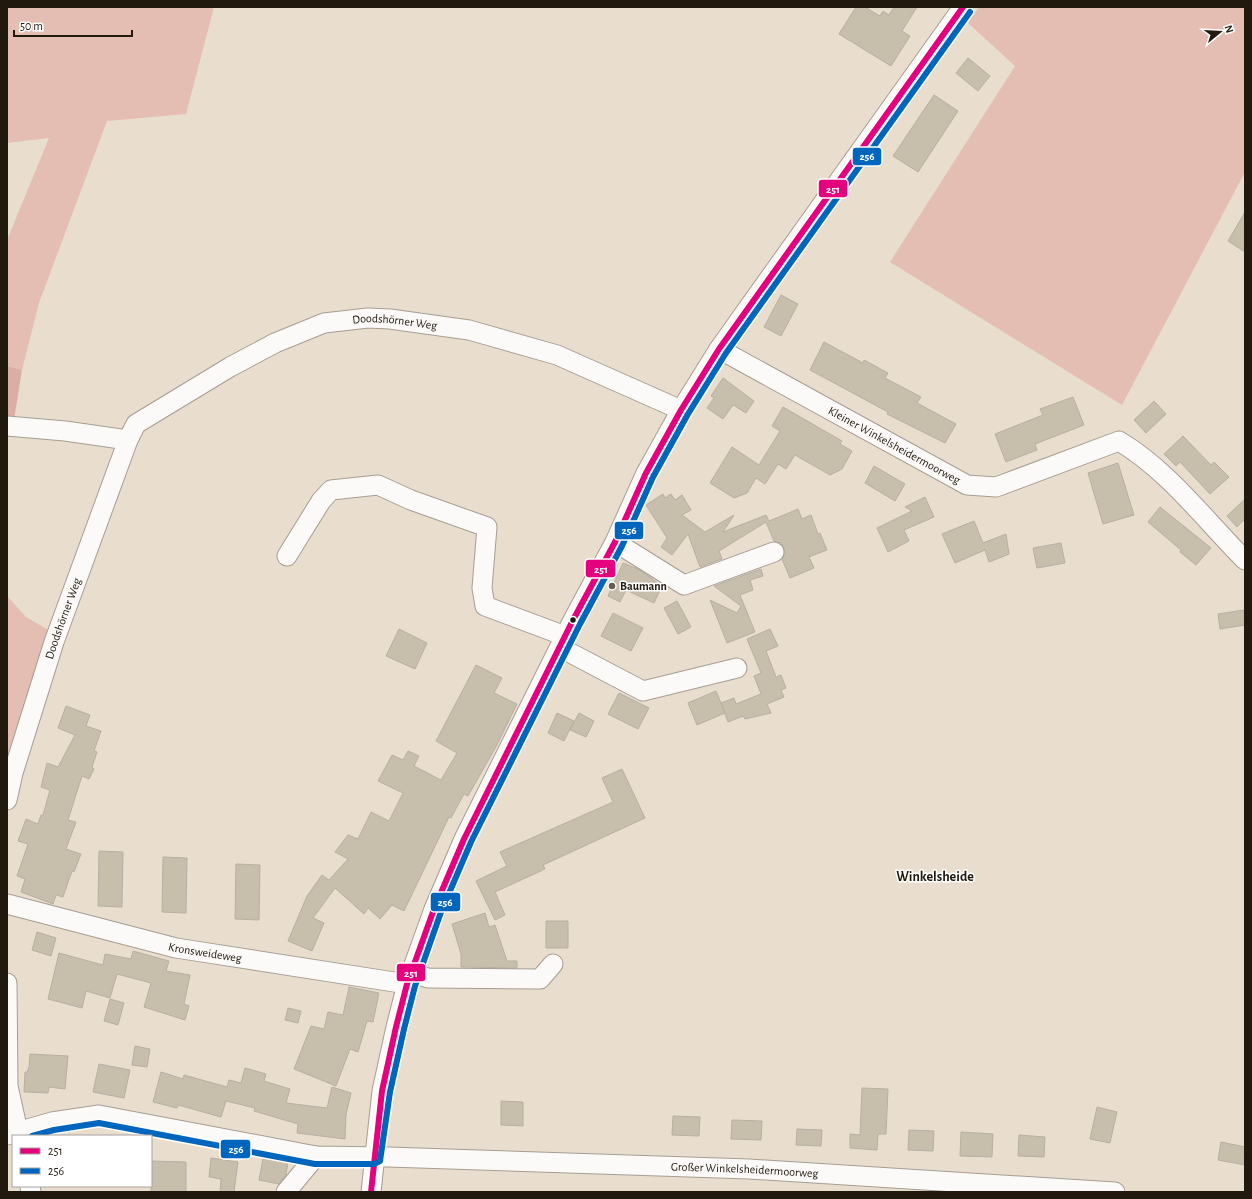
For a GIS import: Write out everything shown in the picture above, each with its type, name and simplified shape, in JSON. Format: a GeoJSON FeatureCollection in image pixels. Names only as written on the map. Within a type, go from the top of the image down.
{"type":"FeatureCollection","features":[{"type":"Feature","properties":{"kind":"street"},"geometry":{"type":"LineString","coordinates":[[371,1192],[382,1091],[409,979],[434,909],[464,839],[615,542],[646,473],[680,410],[718,349],[964,7]]}},
{"type":"Feature","properties":{"kind":"street","name":"Doodshörner Weg"},"geometry":{"type":"LineString","coordinates":[[7,800],[13,773],[54,642],[128,440],[136,424],[230,367],[275,343],[324,323],[368,318],[390,319],[469,330],[557,355],[680,410]]}},
{"type":"Feature","properties":{"kind":"street","name":"Kleiner Winkelsheidermoorweg"},"geometry":{"type":"LineString","coordinates":[[718,349],[967,485],[996,487],[1119,441],[1135,450],[1164,475],[1244,556]]}},
{"type":"Feature","properties":{"kind":"street"},"geometry":{"type":"LineString","coordinates":[[7,426],[65,431],[128,440]]}},
{"type":"Feature","properties":{"kind":"street"},"geometry":{"type":"LineString","coordinates":[[287,556],[321,501],[331,490],[378,485],[411,500],[487,527],[482,588],[485,606],[563,642],[643,691],[737,668]]}},
{"type":"Feature","properties":{"kind":"street"},"geometry":{"type":"LineString","coordinates":[[615,542],[684,585],[774,552]]}},
{"type":"Feature","properties":{"kind":"street","name":"Kronsweideweg"},"geometry":{"type":"LineString","coordinates":[[7,904],[176,948],[409,979],[540,979],[553,964]]}},
{"type":"Feature","properties":{"kind":"street"},"geometry":{"type":"LineString","coordinates":[[7,983],[8,1086],[15,1134]]}},
{"type":"Feature","properties":{"kind":"street","name":"Großer Winkelsheidermoorweg"},"geometry":{"type":"LineString","coordinates":[[15,1134],[52,1122],[99,1115],[316,1156],[374,1156],[749,1169],[1114,1192]]}},
{"type":"Feature","properties":{"kind":"street"},"geometry":{"type":"LineString","coordinates":[[286,1192],[316,1156]]}},
{"type":"Feature","properties":{"kind":"shaded area"},"geometry":{"type":"Polygon","coordinates":[[[7,7],[214,7],[186,114],[107,121],[39,303],[22,370],[7,366],[7,240],[49,138],[7,143],[7,7]]]}},
{"type":"Feature","properties":{"kind":"shaded area"},"geometry":{"type":"Polygon","coordinates":[[[979,7],[1245,7],[1245,172],[1122,405],[890,262],[1015,66],[968,23],[979,7]]]}},
{"type":"Feature","properties":{"kind":"shaded area"},"geometry":{"type":"Polygon","coordinates":[[[7,366],[22,370],[14,420],[7,420],[7,366]]]}},
{"type":"Feature","properties":{"kind":"shaded area"},"geometry":{"type":"Polygon","coordinates":[[[7,596],[26,617],[52,632],[7,765],[7,596]]]}},
{"type":"Feature","properties":{"kind":"building"},"geometry":{"type":"Polygon","coordinates":[[[856,7],[865,7],[880,16],[883,11],[889,15],[894,7],[917,7],[902,31],[910,36],[891,66],[839,34],[856,7]]]}},
{"type":"Feature","properties":{"kind":"building"},"geometry":{"type":"Polygon","coordinates":[[[968,58],[990,76],[978,91],[956,73],[968,58]]]}},
{"type":"Feature","properties":{"kind":"building"},"geometry":{"type":"Polygon","coordinates":[[[934,95],[958,111],[918,172],[893,156],[934,95]]]}},
{"type":"Feature","properties":{"kind":"building"},"geometry":{"type":"Polygon","coordinates":[[[1245,212],[1245,252],[1228,241],[1245,212]]]}},
{"type":"Feature","properties":{"kind":"building"},"geometry":{"type":"Polygon","coordinates":[[[781,295],[798,304],[781,336],[764,327],[781,295]]]}},
{"type":"Feature","properties":{"kind":"building"},"geometry":{"type":"Polygon","coordinates":[[[824,342],[863,363],[864,360],[888,373],[885,378],[921,397],[917,403],[956,424],[945,443],[887,414],[888,412],[810,370],[824,342]]]}},
{"type":"Feature","properties":{"kind":"building"},"geometry":{"type":"Polygon","coordinates":[[[723,378],[754,401],[746,413],[733,405],[723,419],[707,408],[714,398],[711,396],[723,378]]]}},
{"type":"Feature","properties":{"kind":"building"},"geometry":{"type":"Polygon","coordinates":[[[1073,397],[1084,425],[1035,444],[1037,450],[1006,462],[995,434],[1043,415],[1040,409],[1073,397]]]}},
{"type":"Feature","properties":{"kind":"building"},"geometry":{"type":"Polygon","coordinates":[[[1154,401],[1166,414],[1146,433],[1134,420],[1154,401]]]}},
{"type":"Feature","properties":{"kind":"building"},"geometry":{"type":"Polygon","coordinates":[[[783,407],[842,441],[840,444],[852,451],[842,469],[830,475],[795,455],[786,469],[778,464],[765,484],[756,478],[747,493],[734,498],[710,483],[732,447],[759,465],[780,431],[772,426],[783,407]]]}},
{"type":"Feature","properties":{"kind":"building"},"geometry":{"type":"Polygon","coordinates":[[[1183,436],[1211,465],[1214,462],[1229,477],[1210,494],[1180,462],[1176,466],[1164,454],[1183,436]]]}},
{"type":"Feature","properties":{"kind":"building"},"geometry":{"type":"Polygon","coordinates":[[[1118,463],[1134,515],[1103,524],[1088,473],[1118,463]]]}},
{"type":"Feature","properties":{"kind":"building"},"geometry":{"type":"Polygon","coordinates":[[[874,466],[905,484],[895,501],[865,483],[874,466]]]}},
{"type":"Feature","properties":{"kind":"building"},"geometry":{"type":"Polygon","coordinates":[[[663,494],[665,498],[671,494],[675,500],[682,495],[691,510],[682,515],[705,532],[734,515],[723,532],[766,515],[769,521],[798,509],[802,519],[811,515],[818,534],[820,533],[827,550],[809,557],[814,568],[790,578],[782,559],[785,554],[784,548],[781,543],[774,541],[766,522],[719,551],[722,559],[700,567],[688,534],[672,555],[661,547],[667,538],[646,505],[663,494]]]}},
{"type":"Feature","properties":{"kind":"building"},"geometry":{"type":"Polygon","coordinates":[[[925,497],[934,517],[904,530],[909,541],[888,552],[877,528],[912,511],[905,507],[925,497]]]}},
{"type":"Feature","properties":{"kind":"building"},"geometry":{"type":"Polygon","coordinates":[[[1245,499],[1245,519],[1237,527],[1227,516],[1245,499]]]}},
{"type":"Feature","properties":{"kind":"building"},"geometry":{"type":"Polygon","coordinates":[[[1160,507],[1211,548],[1196,565],[1148,522],[1160,507]]]}},
{"type":"Feature","properties":{"kind":"building"},"geometry":{"type":"Polygon","coordinates":[[[974,521],[983,543],[1006,534],[1009,554],[989,562],[985,550],[955,563],[942,534],[974,521]]]}},
{"type":"Feature","properties":{"kind":"building"},"geometry":{"type":"Polygon","coordinates":[[[1061,543],[1065,563],[1037,568],[1033,548],[1061,543]]]}},
{"type":"Feature","properties":{"kind":"building"},"geometry":{"type":"Polygon","coordinates":[[[623,563],[640,570],[662,586],[654,603],[626,590],[620,602],[608,596],[623,563]]]}},
{"type":"Feature","properties":{"kind":"building"},"geometry":{"type":"Polygon","coordinates":[[[761,569],[763,576],[750,580],[753,590],[740,595],[755,632],[727,643],[710,600],[737,613],[741,606],[714,586],[761,569]]]}},
{"type":"Feature","properties":{"kind":"building"},"geometry":{"type":"Polygon","coordinates":[[[677,601],[691,627],[678,634],[664,608],[677,601]]]}},
{"type":"Feature","properties":{"kind":"building"},"geometry":{"type":"Polygon","coordinates":[[[1244,610],[1245,625],[1220,629],[1218,614],[1244,610]]]}},
{"type":"Feature","properties":{"kind":"building"},"geometry":{"type":"Polygon","coordinates":[[[613,613],[643,628],[631,651],[601,636],[613,613]]]}},
{"type":"Feature","properties":{"kind":"building"},"geometry":{"type":"Polygon","coordinates":[[[399,629],[427,643],[415,669],[386,656],[399,629]]]}},
{"type":"Feature","properties":{"kind":"building"},"geometry":{"type":"Polygon","coordinates":[[[770,629],[778,646],[766,651],[776,677],[781,675],[786,688],[781,690],[784,697],[767,704],[771,713],[745,719],[743,716],[728,722],[721,703],[734,698],[736,704],[761,694],[754,676],[761,673],[747,639],[770,629]]]}},
{"type":"Feature","properties":{"kind":"building"},"geometry":{"type":"Polygon","coordinates":[[[476,665],[502,678],[494,693],[517,704],[497,745],[468,796],[464,794],[451,818],[449,817],[404,911],[392,905],[380,919],[368,908],[364,914],[335,888],[313,918],[324,923],[312,951],[288,941],[307,896],[322,875],[329,880],[348,859],[335,852],[348,835],[358,839],[371,812],[389,821],[403,793],[378,781],[392,755],[403,760],[408,751],[419,756],[414,766],[441,780],[457,753],[436,741],[476,665]]]}},
{"type":"Feature","properties":{"kind":"building"},"geometry":{"type":"Polygon","coordinates":[[[716,691],[725,713],[697,725],[688,703],[716,691]]]}},
{"type":"Feature","properties":{"kind":"building"},"geometry":{"type":"Polygon","coordinates":[[[619,693],[649,708],[638,729],[608,714],[619,693]]]}},
{"type":"Feature","properties":{"kind":"building"},"geometry":{"type":"Polygon","coordinates":[[[66,706],[90,715],[86,726],[101,731],[94,751],[97,752],[92,767],[94,769],[89,779],[82,776],[68,820],[76,822],[66,849],[81,854],[74,872],[72,871],[63,897],[56,895],[53,904],[21,892],[25,879],[17,876],[28,844],[18,841],[26,819],[38,824],[41,815],[43,815],[50,790],[41,787],[47,763],[58,767],[75,735],[58,728],[66,706]]]}},
{"type":"Feature","properties":{"kind":"building"},"geometry":{"type":"Polygon","coordinates":[[[557,713],[574,721],[564,741],[548,733],[557,713]]]}},
{"type":"Feature","properties":{"kind":"building"},"geometry":{"type":"Polygon","coordinates":[[[579,713],[594,721],[586,737],[570,730],[579,713]]]}},
{"type":"Feature","properties":{"kind":"building"},"geometry":{"type":"Polygon","coordinates":[[[622,769],[645,818],[543,865],[545,869],[495,892],[505,915],[495,920],[476,881],[507,866],[500,852],[613,802],[602,778],[622,769]]]}},
{"type":"Feature","properties":{"kind":"building"},"geometry":{"type":"Polygon","coordinates":[[[99,851],[123,852],[122,907],[98,906],[99,851]]]}},
{"type":"Feature","properties":{"kind":"building"},"geometry":{"type":"Polygon","coordinates":[[[163,857],[187,858],[186,913],[162,912],[163,857]]]}},
{"type":"Feature","properties":{"kind":"building"},"geometry":{"type":"Polygon","coordinates":[[[236,864],[260,865],[259,920],[235,919],[236,864]]]}},
{"type":"Feature","properties":{"kind":"building"},"geometry":{"type":"Polygon","coordinates":[[[485,913],[489,927],[495,925],[507,961],[517,961],[517,968],[461,967],[461,954],[452,924],[485,913]]]}},
{"type":"Feature","properties":{"kind":"building"},"geometry":{"type":"Polygon","coordinates":[[[546,921],[568,921],[568,948],[546,948],[546,921]]]}},
{"type":"Feature","properties":{"kind":"building"},"geometry":{"type":"Polygon","coordinates":[[[37,932],[56,938],[51,956],[32,950],[37,932]]]}},
{"type":"Feature","properties":{"kind":"building"},"geometry":{"type":"Polygon","coordinates":[[[133,951],[169,961],[166,971],[190,975],[184,1004],[189,1006],[185,1020],[144,1007],[151,983],[117,974],[110,998],[86,991],[82,1008],[48,999],[59,953],[103,965],[105,954],[131,959],[133,951]]]}},
{"type":"Feature","properties":{"kind":"building"},"geometry":{"type":"Polygon","coordinates":[[[349,987],[379,993],[373,1022],[367,1021],[358,1052],[350,1049],[336,1086],[294,1069],[311,1026],[324,1029],[328,1012],[343,1015],[349,987]]]}},
{"type":"Feature","properties":{"kind":"building"},"geometry":{"type":"Polygon","coordinates":[[[110,999],[124,1003],[118,1025],[104,1021],[110,999]]]}},
{"type":"Feature","properties":{"kind":"building"},"geometry":{"type":"Polygon","coordinates":[[[288,1008],[301,1011],[298,1023],[285,1020],[288,1008]]]}},
{"type":"Feature","properties":{"kind":"building"},"geometry":{"type":"Polygon","coordinates":[[[135,1046],[150,1049],[147,1067],[132,1065],[135,1046]]]}},
{"type":"Feature","properties":{"kind":"building"},"geometry":{"type":"Polygon","coordinates":[[[30,1054],[68,1056],[65,1089],[49,1087],[48,1093],[24,1092],[25,1072],[27,1072],[29,1067],[30,1054]]]}},
{"type":"Feature","properties":{"kind":"building"},"geometry":{"type":"Polygon","coordinates":[[[99,1064],[130,1070],[124,1098],[93,1092],[99,1064]]]}},
{"type":"Feature","properties":{"kind":"building"},"geometry":{"type":"Polygon","coordinates":[[[245,1068],[266,1074],[264,1081],[290,1089],[286,1103],[327,1108],[332,1087],[351,1093],[346,1115],[345,1139],[297,1133],[298,1124],[254,1111],[255,1108],[226,1101],[221,1117],[178,1105],[177,1108],[153,1102],[161,1072],[183,1079],[184,1075],[227,1087],[229,1080],[241,1083],[245,1068]]]}},
{"type":"Feature","properties":{"kind":"building"},"geometry":{"type":"Polygon","coordinates":[[[862,1088],[888,1089],[886,1134],[878,1134],[877,1150],[850,1148],[850,1134],[860,1135],[862,1088]]]}},
{"type":"Feature","properties":{"kind":"building"},"geometry":{"type":"Polygon","coordinates":[[[501,1101],[523,1102],[523,1126],[501,1125],[501,1101]]]}},
{"type":"Feature","properties":{"kind":"building"},"geometry":{"type":"Polygon","coordinates":[[[1097,1107],[1117,1112],[1110,1143],[1090,1139],[1097,1107]]]}},
{"type":"Feature","properties":{"kind":"building"},"geometry":{"type":"Polygon","coordinates":[[[673,1116],[700,1117],[699,1136],[672,1135],[673,1116]]]}},
{"type":"Feature","properties":{"kind":"building"},"geometry":{"type":"Polygon","coordinates":[[[732,1120],[762,1121],[761,1140],[731,1139],[732,1120]]]}},
{"type":"Feature","properties":{"kind":"building"},"geometry":{"type":"Polygon","coordinates":[[[797,1129],[822,1130],[821,1146],[796,1145],[797,1129]]]}},
{"type":"Feature","properties":{"kind":"building"},"geometry":{"type":"Polygon","coordinates":[[[909,1130],[934,1131],[933,1151],[908,1150],[909,1130]]]}},
{"type":"Feature","properties":{"kind":"building"},"geometry":{"type":"Polygon","coordinates":[[[961,1132],[993,1134],[992,1157],[960,1156],[961,1132]]]}},
{"type":"Feature","properties":{"kind":"building"},"geometry":{"type":"Polygon","coordinates":[[[1019,1135],[1045,1137],[1044,1157],[1018,1156],[1019,1135]]]}},
{"type":"Feature","properties":{"kind":"building"},"geometry":{"type":"Polygon","coordinates":[[[1221,1142],[1245,1147],[1245,1165],[1218,1160],[1221,1142]]]}},
{"type":"Feature","properties":{"kind":"building"},"geometry":{"type":"Polygon","coordinates":[[[211,1158],[238,1162],[234,1192],[220,1192],[221,1179],[209,1177],[211,1158]]]}},
{"type":"Feature","properties":{"kind":"building"},"geometry":{"type":"Polygon","coordinates":[[[263,1158],[288,1162],[286,1175],[279,1184],[259,1180],[263,1158]]]}},
{"type":"Feature","properties":{"kind":"building"},"geometry":{"type":"Polygon","coordinates":[[[152,1161],[186,1162],[186,1192],[151,1192],[152,1161]]]}},
{"type":"Feature","properties":{"kind":"transit line","name":"251"},"geometry":{"type":"LineString","coordinates":[[371,1192],[382,1091],[396,1027],[407,984],[434,909],[464,839],[573,620],[615,542],[646,473],[681,410],[719,349],[963,7]]}},
{"type":"Feature","properties":{"kind":"transit line","name":"256"},"geometry":{"type":"LineString","coordinates":[[36,1135],[54,1130],[99,1123],[315,1164],[374,1164],[380,1161],[390,1092],[404,1029],[415,986],[441,912],[471,842],[580,624],[622,546],[653,477],[688,414],[726,353],[970,12]]}},
{"type":"Feature","properties":{"kind":"place","name":"Baumann"},"geometry":{"type":"Point","coordinates":[612,586]}},
{"type":"Feature","properties":{"kind":"district","name":"Winkelsheide"},"geometry":{"type":"Point","coordinates":[935,876]}}]}
